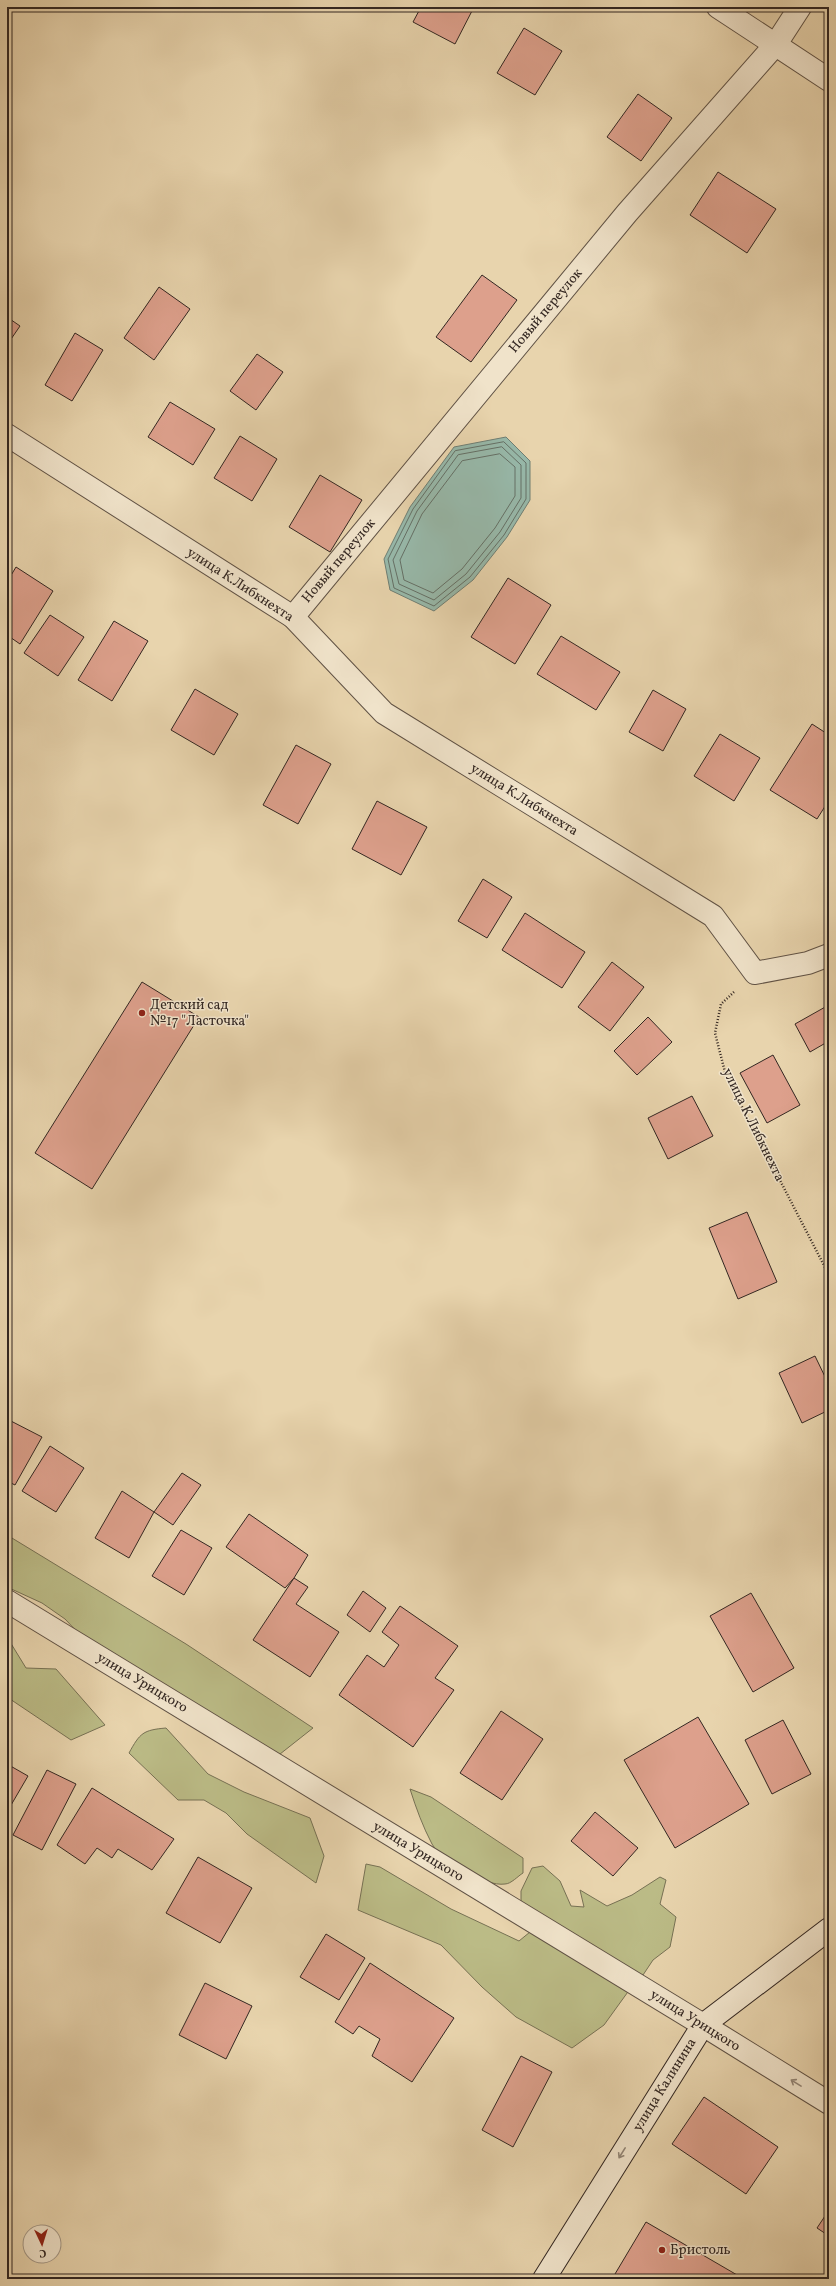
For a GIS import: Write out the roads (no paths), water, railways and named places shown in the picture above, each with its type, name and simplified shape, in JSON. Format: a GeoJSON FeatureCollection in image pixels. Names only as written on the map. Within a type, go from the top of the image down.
{"type":"FeatureCollection","features":[{"type":"Feature","properties":{"kind":"street"},"geometry":{"type":"LineString","coordinates":[[718,7],[829,80]]}},
{"type":"Feature","properties":{"kind":"street","name":"Новый переулок"},"geometry":{"type":"LineString","coordinates":[[292,617],[627,213],[776,44],[800,7]]}},
{"type":"Feature","properties":{"kind":"street","name":"улица К.Либкнехта"},"geometry":{"type":"LineString","coordinates":[[7,435],[292,617],[384,714],[713,916],[755,973],[808,963],[829,955]]}},
{"type":"Feature","properties":{"kind":"street","name":"улица Урицкого"},"geometry":{"type":"LineString","coordinates":[[7,1602],[702,2025],[829,2104]]}},
{"type":"Feature","properties":{"kind":"street","name":"улица Калинина"},"geometry":{"type":"LineString","coordinates":[[544,2279],[702,2025],[829,1929]]}},
{"type":"Feature","properties":{"kind":"water"},"geometry":{"type":"Polygon","coordinates":[[[506,437],[530,461],[530,500],[507,537],[473,580],[434,611],[390,590],[384,559],[410,507],[454,447],[506,437]]]}},
{"type":"Feature","properties":{"kind":"place","name":"Детский сад №17 \"Ласточка\""},"geometry":{"type":"Point","coordinates":[142,1013]}},
{"type":"Feature","properties":{"kind":"place","name":"Бристоль"},"geometry":{"type":"Point","coordinates":[662,2250]}}]}
